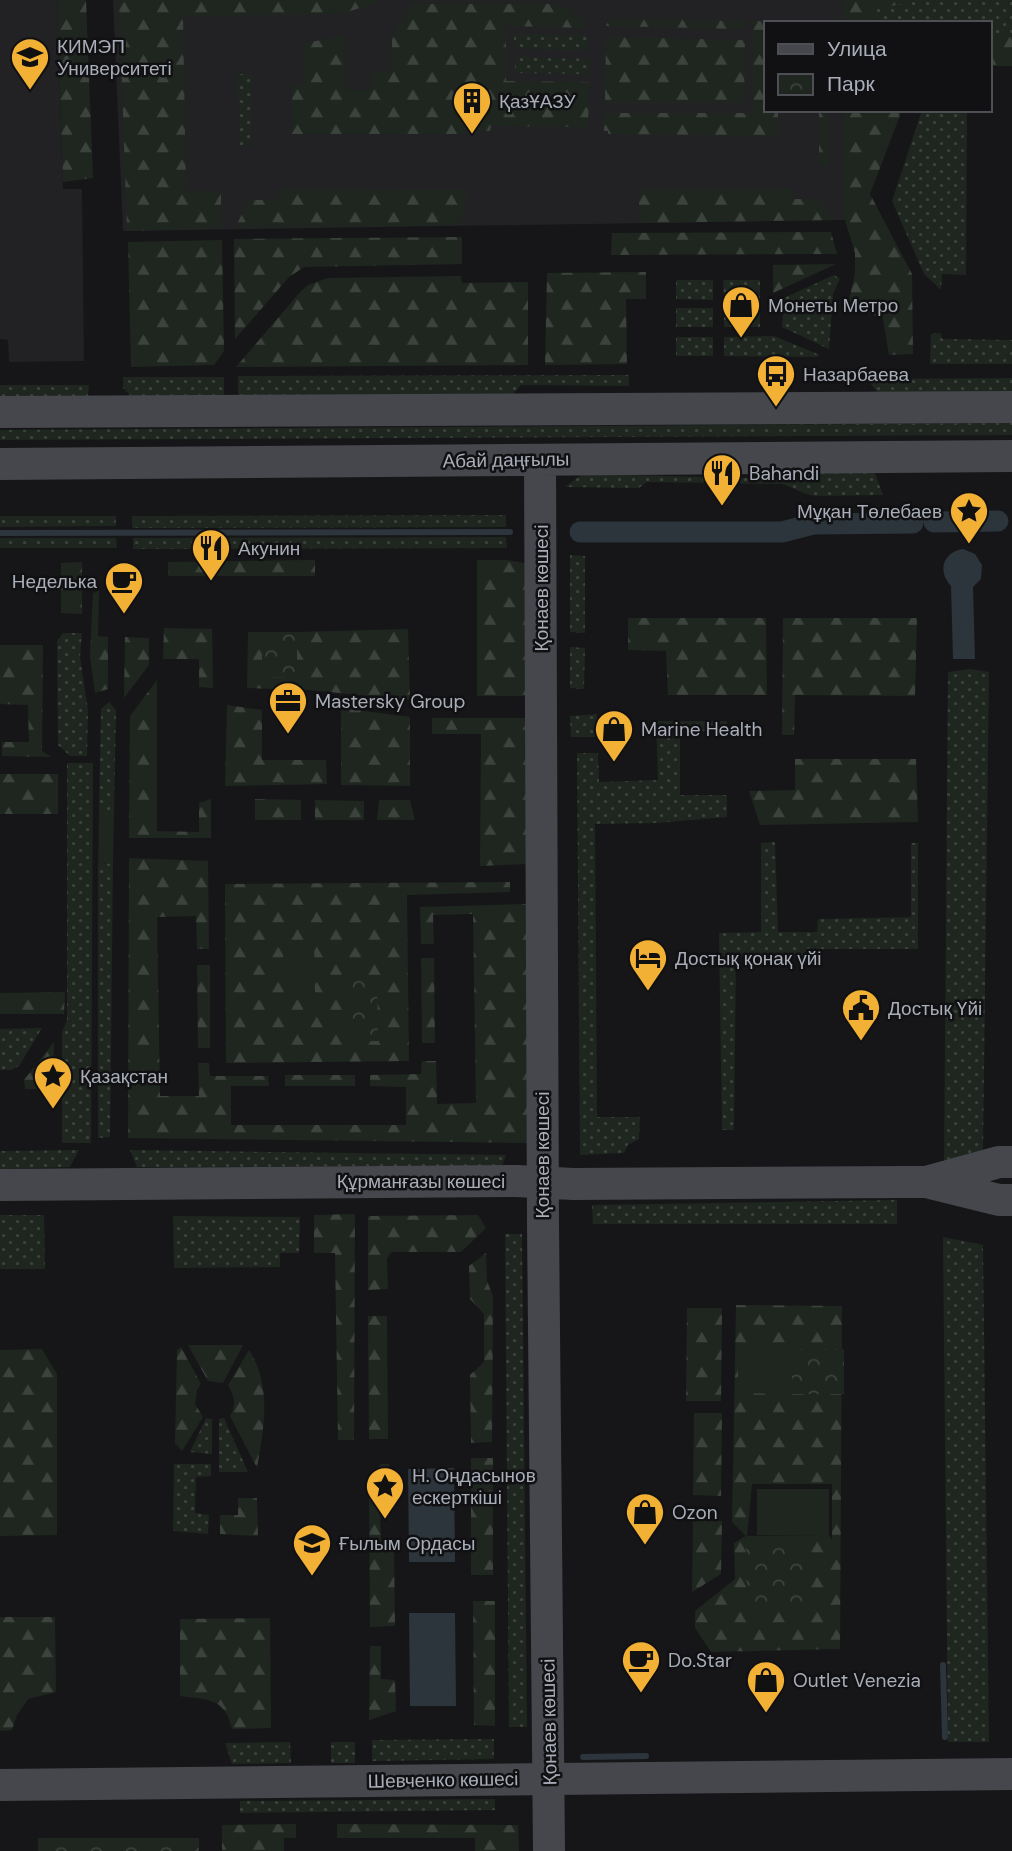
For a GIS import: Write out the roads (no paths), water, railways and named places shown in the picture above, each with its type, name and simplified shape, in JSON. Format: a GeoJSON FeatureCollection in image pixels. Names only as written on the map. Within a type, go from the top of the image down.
{"type":"FeatureCollection","features":[{"type":"Feature","properties":{"kind":"street"},"geometry":{"type":"LineString","coordinates":[[0,411],[1012,407]]}},
{"type":"Feature","properties":{"kind":"street","name":"Абай даңғылы"},"geometry":{"type":"LineString","coordinates":[[0,464],[1012,456]]}},
{"type":"Feature","properties":{"kind":"street","name":"Қонаев көшесі"},"geometry":{"type":"LineString","coordinates":[[540,460],[543,1182],[550,1851]]}},
{"type":"Feature","properties":{"kind":"street","name":"Құрманғазы көшесі"},"geometry":{"type":"LineString","coordinates":[[926,1182],[999,1162],[1012,1162]]}},
{"type":"Feature","properties":{"kind":"street","name":"Құрманғазы көшесі"},"geometry":{"type":"LineString","coordinates":[[0,1185],[503,1181],[926,1182],[999,1200],[1012,1200]]}},
{"type":"Feature","properties":{"kind":"street","name":"Шевченко көшесі"},"geometry":{"type":"LineString","coordinates":[[0,1785],[1012,1774]]}},
{"type":"Feature","properties":{"kind":"waterway"},"geometry":{"type":"LineString","coordinates":[[934,522],[998,521]]}},
{"type":"Feature","properties":{"kind":"waterway"},"geometry":{"type":"LineString","coordinates":[[580,532],[782,532],[813,524],[913,523]]}},
{"type":"Feature","properties":{"kind":"waterway"},"geometry":{"type":"LineString","coordinates":[[0,533],[510,532]]}},
{"type":"Feature","properties":{"kind":"waterway"},"geometry":{"type":"LineString","coordinates":[[943,1665],[945,1737]]}},
{"type":"Feature","properties":{"kind":"waterway"},"geometry":{"type":"LineString","coordinates":[[583,1757],[646,1756]]}},
{"type":"Feature","properties":{"kind":"place","name":"КИМЭП Университеті"},"geometry":{"type":"Point","coordinates":[30,91]}},
{"type":"Feature","properties":{"kind":"place","name":"ҚазҰАЗУ"},"geometry":{"type":"Point","coordinates":[472,135]}},
{"type":"Feature","properties":{"kind":"place","name":"Монеты Метро"},"geometry":{"type":"Point","coordinates":[741,339]}},
{"type":"Feature","properties":{"kind":"place","name":"Назарбаева"},"geometry":{"type":"Point","coordinates":[776,408]}},
{"type":"Feature","properties":{"kind":"place","name":"Bahandi"},"geometry":{"type":"Point","coordinates":[722,507]}},
{"type":"Feature","properties":{"kind":"place","name":"Мұқан Төлебаев"},"geometry":{"type":"Point","coordinates":[969,545]}},
{"type":"Feature","properties":{"kind":"place","name":"Акунин"},"geometry":{"type":"Point","coordinates":[211,582]}},
{"type":"Feature","properties":{"kind":"place","name":"Неделька"},"geometry":{"type":"Point","coordinates":[124,615]}},
{"type":"Feature","properties":{"kind":"place","name":"Mastersky Group"},"geometry":{"type":"Point","coordinates":[288,735]}},
{"type":"Feature","properties":{"kind":"place","name":"Marine Health"},"geometry":{"type":"Point","coordinates":[614,763]}},
{"type":"Feature","properties":{"kind":"place","name":"Достық қонақ үйі"},"geometry":{"type":"Point","coordinates":[648,992]}},
{"type":"Feature","properties":{"kind":"place","name":"Достық Үйі"},"geometry":{"type":"Point","coordinates":[861,1042]}},
{"type":"Feature","properties":{"kind":"place","name":"Қазақстан"},"geometry":{"type":"Point","coordinates":[53,1110]}},
{"type":"Feature","properties":{"kind":"place","name":"Н. Оңдасынов ескерткіші"},"geometry":{"type":"Point","coordinates":[385,1520]}},
{"type":"Feature","properties":{"kind":"place","name":"Ozon"},"geometry":{"type":"Point","coordinates":[645,1546]}},
{"type":"Feature","properties":{"kind":"place","name":"Ғылым Ордасы"},"geometry":{"type":"Point","coordinates":[312,1577]}},
{"type":"Feature","properties":{"kind":"place","name":"Do.Star"},"geometry":{"type":"Point","coordinates":[641,1694]}},
{"type":"Feature","properties":{"kind":"place","name":"Outlet Venezia"},"geometry":{"type":"Point","coordinates":[766,1714]}}]}
